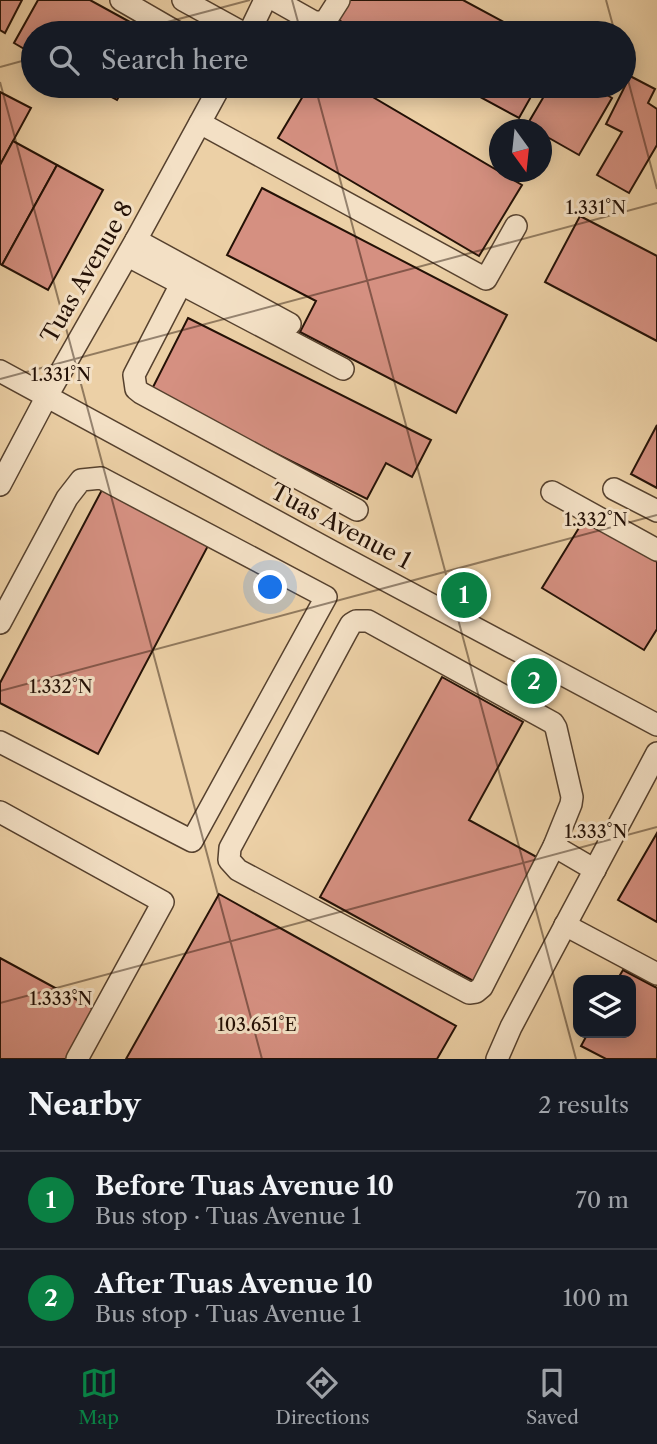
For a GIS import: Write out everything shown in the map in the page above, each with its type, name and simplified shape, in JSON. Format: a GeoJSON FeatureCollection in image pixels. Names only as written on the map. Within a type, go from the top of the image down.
{"type":"FeatureCollection","features":[{"type":"Feature","properties":{"kind":"street"},"geometry":{"type":"LineString","coordinates":[[121,0],[157,21]]}},
{"type":"Feature","properties":{"kind":"street"},"geometry":{"type":"LineString","coordinates":[[255,21],[265,0]]}},
{"type":"Feature","properties":{"kind":"street"},"geometry":{"type":"LineString","coordinates":[[275,0],[312,21]]}},
{"type":"Feature","properties":{"kind":"street"},"geometry":{"type":"LineString","coordinates":[[327,21],[339,0]]}},
{"type":"Feature","properties":{"kind":"street"},"geometry":{"type":"LineString","coordinates":[[193,2],[224,21]]}},
{"type":"Feature","properties":{"kind":"street","name":"Tuas Avenue 8"},"geometry":{"type":"LineString","coordinates":[[0,485],[214,98]]}},
{"type":"Feature","properties":{"kind":"street"},"geometry":{"type":"LineString","coordinates":[[200,123],[486,279],[516,226]]}},
{"type":"Feature","properties":{"kind":"street"},"geometry":{"type":"LineString","coordinates":[[132,248],[181,284],[343,369]]}},
{"type":"Feature","properties":{"kind":"street"},"geometry":{"type":"LineString","coordinates":[[132,248],[290,324]]}},
{"type":"Feature","properties":{"kind":"street"},"geometry":{"type":"LineString","coordinates":[[181,284],[134,375],[136,389],[357,510]]}},
{"type":"Feature","properties":{"kind":"street","name":"Tuas Avenue 1"},"geometry":{"type":"LineString","coordinates":[[0,370],[657,725]]}},
{"type":"Feature","properties":{"kind":"street"},"geometry":{"type":"LineString","coordinates":[[0,623],[67,498],[81,480],[101,478],[326,597],[192,841],[0,742]]}},
{"type":"Feature","properties":{"kind":"street"},"geometry":{"type":"LineString","coordinates":[[614,489],[657,511]]}},
{"type":"Feature","properties":{"kind":"street"},"geometry":{"type":"LineString","coordinates":[[552,492],[657,550]]}},
{"type":"Feature","properties":{"kind":"street"},"geometry":{"type":"LineString","coordinates":[[362,621],[368,621],[553,723],[572,797],[554,846],[482,987],[469,993],[238,870],[229,860],[228,853],[351,624],[362,621]]}},
{"type":"Feature","properties":{"kind":"street"},"geometry":{"type":"LineString","coordinates":[[497,1059],[511,1027],[657,753]]}},
{"type":"Feature","properties":{"kind":"street"},"geometry":{"type":"LineString","coordinates":[[0,813],[163,902],[77,1059]]}},
{"type":"Feature","properties":{"kind":"street"},"geometry":{"type":"LineString","coordinates":[[554,846],[595,870]]}},
{"type":"Feature","properties":{"kind":"street"},"geometry":{"type":"LineString","coordinates":[[565,925],[657,974]]}},
{"type":"Feature","properties":{"kind":"building"},"geometry":{"type":"Polygon","coordinates":[[[0,0],[22,0],[5,33],[0,30],[0,0]]]}},
{"type":"Feature","properties":{"kind":"building"},"geometry":{"type":"Polygon","coordinates":[[[38,0],[90,0],[128,21],[26,21],[38,0]]]}},
{"type":"Feature","properties":{"kind":"building"},"geometry":{"type":"Polygon","coordinates":[[[348,0],[463,0],[502,21],[340,21],[338,20],[348,0]]]}},
{"type":"Feature","properties":{"kind":"building"},"geometry":{"type":"Polygon","coordinates":[[[21,30],[21,47],[14,43],[21,30]]]}},
{"type":"Feature","properties":{"kind":"building"},"geometry":{"type":"Polygon","coordinates":[[[636,79],[655,89],[648,103],[657,109],[657,145],[629,193],[597,175],[622,132],[606,124],[619,98],[636,98],[636,79]]]}},
{"type":"Feature","properties":{"kind":"building"},"geometry":{"type":"Polygon","coordinates":[[[0,92],[31,108],[0,165],[0,92]]]}},
{"type":"Feature","properties":{"kind":"building"},"geometry":{"type":"Polygon","coordinates":[[[302,98],[374,98],[489,166],[489,182],[517,182],[522,185],[479,256],[278,138],[302,98]]]}},
{"type":"Feature","properties":{"kind":"building"},"geometry":{"type":"Polygon","coordinates":[[[482,98],[530,98],[519,118],[482,98]]]}},
{"type":"Feature","properties":{"kind":"building"},"geometry":{"type":"Polygon","coordinates":[[[543,98],[612,98],[579,155],[552,140],[552,119],[531,119],[543,98]]]}},
{"type":"Feature","properties":{"kind":"building"},"geometry":{"type":"Polygon","coordinates":[[[13,141],[57,165],[2,265],[0,165],[13,141]]]}},
{"type":"Feature","properties":{"kind":"building"},"geometry":{"type":"Polygon","coordinates":[[[57,165],[103,190],[48,290],[2,265],[57,165]]]}},
{"type":"Feature","properties":{"kind":"building"},"geometry":{"type":"Polygon","coordinates":[[[262,188],[507,315],[456,413],[300,332],[316,301],[227,255],[262,188]]]}},
{"type":"Feature","properties":{"kind":"building"},"geometry":{"type":"Polygon","coordinates":[[[580,216],[657,256],[657,341],[545,282],[580,216]]]}},
{"type":"Feature","properties":{"kind":"building"},"geometry":{"type":"Polygon","coordinates":[[[188,318],[431,440],[412,477],[386,463],[367,499],[151,391],[188,318]]]}},
{"type":"Feature","properties":{"kind":"building"},"geometry":{"type":"Polygon","coordinates":[[[657,425],[657,488],[631,474],[657,425]]]}},
{"type":"Feature","properties":{"kind":"building"},"geometry":{"type":"Polygon","coordinates":[[[104,486],[210,542],[98,754],[0,703],[0,683],[104,486]]]}},
{"type":"Feature","properties":{"kind":"building"},"geometry":{"type":"Polygon","coordinates":[[[585,518],[657,562],[657,629],[644,650],[542,588],[585,518]]]}},
{"type":"Feature","properties":{"kind":"building"},"geometry":{"type":"Polygon","coordinates":[[[442,677],[523,722],[469,820],[544,861],[477,983],[320,897],[442,677]]]}},
{"type":"Feature","properties":{"kind":"building"},"geometry":{"type":"Polygon","coordinates":[[[657,833],[657,922],[618,900],[657,833]]]}},
{"type":"Feature","properties":{"kind":"building"},"geometry":{"type":"Polygon","coordinates":[[[219,894],[456,1026],[437,1059],[126,1059],[219,894]]]}},
{"type":"Feature","properties":{"kind":"building"},"geometry":{"type":"Polygon","coordinates":[[[0,958],[94,1009],[67,1059],[0,1059],[0,958]]]}},
{"type":"Feature","properties":{"kind":"building"},"geometry":{"type":"Polygon","coordinates":[[[623,970],[632,975],[620,975],[623,970]]]}},
{"type":"Feature","properties":{"kind":"building"},"geometry":{"type":"Polygon","coordinates":[[[636,977],[657,988],[657,1059],[606,1059],[581,1046],[585,1038],[636,1038],[636,977]]]}},
{"type":"Feature","properties":{"kind":"place","name":"Before Tuas Avenue 10"},"geometry":{"type":"Point","coordinates":[464,595]}},
{"type":"Feature","properties":{"kind":"place","name":"After Tuas Avenue 10"},"geometry":{"type":"Point","coordinates":[534,681]}}]}
